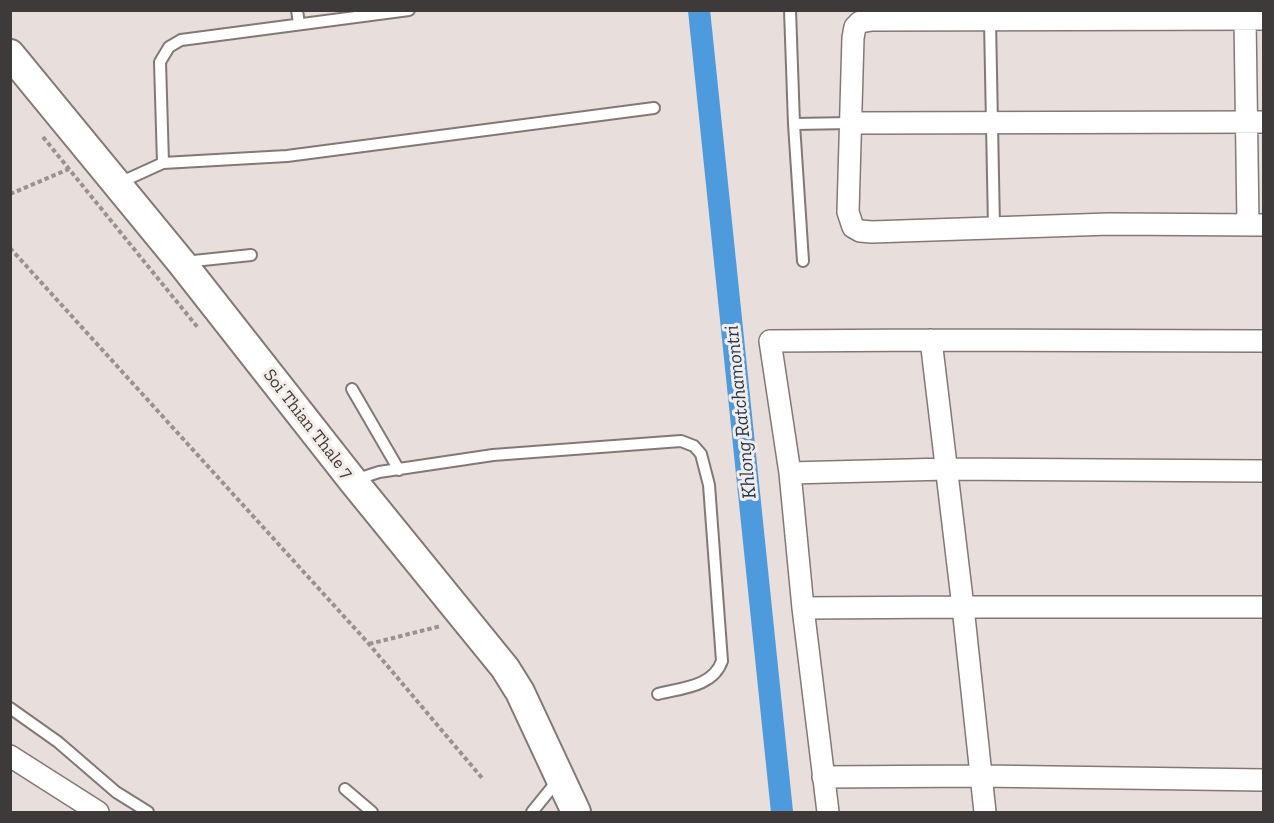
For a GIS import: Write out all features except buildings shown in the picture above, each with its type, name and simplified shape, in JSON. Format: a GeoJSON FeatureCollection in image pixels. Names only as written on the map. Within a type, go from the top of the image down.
{"type":"FeatureCollection","features":[{"type":"Feature","properties":{"kind":"street"},"geometry":{"type":"LineString","coordinates":[[1254,19],[1256,225],[1109,224],[872,232],[860,231],[853,227],[848,212],[855,27],[860,22],[872,20],[990,21],[1254,19]]}},
{"type":"Feature","properties":{"kind":"street","name":"Soi Thian Thale 7"},"geometry":{"type":"LineString","coordinates":[[10,54],[181,262],[353,481],[505,668],[520,692],[576,813]]}},
{"type":"Feature","properties":{"kind":"street"},"geometry":{"type":"LineString","coordinates":[[851,123],[1255,122]]}},
{"type":"Feature","properties":{"kind":"street"},"geometry":{"type":"LineString","coordinates":[[931,340],[985,813]]}},
{"type":"Feature","properties":{"kind":"street"},"geometry":{"type":"LineString","coordinates":[[828,813],[803,609],[790,473],[770,341],[1263,341]]}},
{"type":"Feature","properties":{"kind":"street"},"geometry":{"type":"LineString","coordinates":[[790,473],[946,470],[1263,471]]}},
{"type":"Feature","properties":{"kind":"street"},"geometry":{"type":"LineString","coordinates":[[803,609],[1263,607]]}},
{"type":"Feature","properties":{"kind":"street"},"geometry":{"type":"LineString","coordinates":[[10,756],[98,813]]}},
{"type":"Feature","properties":{"kind":"street"},"geometry":{"type":"LineString","coordinates":[[823,777],[981,776],[1263,780]]}},
{"type":"Feature","properties":{"kind":"lane"},"geometry":{"type":"LineString","coordinates":[[297,10],[299,24]]}},
{"type":"Feature","properties":{"kind":"lane"},"geometry":{"type":"LineString","coordinates":[[163,163],[160,62],[169,47],[181,40],[409,10]]}},
{"type":"Feature","properties":{"kind":"lane"},"geometry":{"type":"LineString","coordinates":[[790,10],[794,124],[803,261]]}},
{"type":"Feature","properties":{"kind":"lane"},"geometry":{"type":"LineString","coordinates":[[990,21],[994,227]]}},
{"type":"Feature","properties":{"kind":"lane"},"geometry":{"type":"LineString","coordinates":[[116,184],[163,163],[287,156],[654,108]]}},
{"type":"Feature","properties":{"kind":"lane"},"geometry":{"type":"LineString","coordinates":[[794,124],[851,123]]}},
{"type":"Feature","properties":{"kind":"lane"},"geometry":{"type":"LineString","coordinates":[[181,262],[251,255]]}},
{"type":"Feature","properties":{"kind":"lane"},"geometry":{"type":"LineString","coordinates":[[352,389],[399,470]]}},
{"type":"Feature","properties":{"kind":"lane"},"geometry":{"type":"LineString","coordinates":[[353,481],[380,472],[493,455],[681,441],[694,446],[701,454],[709,485],[722,661],[715,675],[706,682],[658,694]]}},
{"type":"Feature","properties":{"kind":"lane"},"geometry":{"type":"LineString","coordinates":[[10,708],[58,742],[116,792],[148,813]]}},
{"type":"Feature","properties":{"kind":"lane"},"geometry":{"type":"LineString","coordinates":[[535,809],[561,778]]}},
{"type":"Feature","properties":{"kind":"lane"},"geometry":{"type":"LineString","coordinates":[[345,789],[372,813]]}},
{"type":"Feature","properties":{"kind":"path"},"geometry":{"type":"LineString","coordinates":[[10,194],[69,169]]}},
{"type":"Feature","properties":{"kind":"path"},"geometry":{"type":"LineString","coordinates":[[10,248],[369,644],[482,778]]}},
{"type":"Feature","properties":{"kind":"path"},"geometry":{"type":"LineString","coordinates":[[369,644],[442,626]]}},
{"type":"Feature","properties":{"kind":"waterway","name":"Khlong Ratchamontri"},"geometry":{"type":"LineString","coordinates":[[699,10],[782,812]]}}]}
